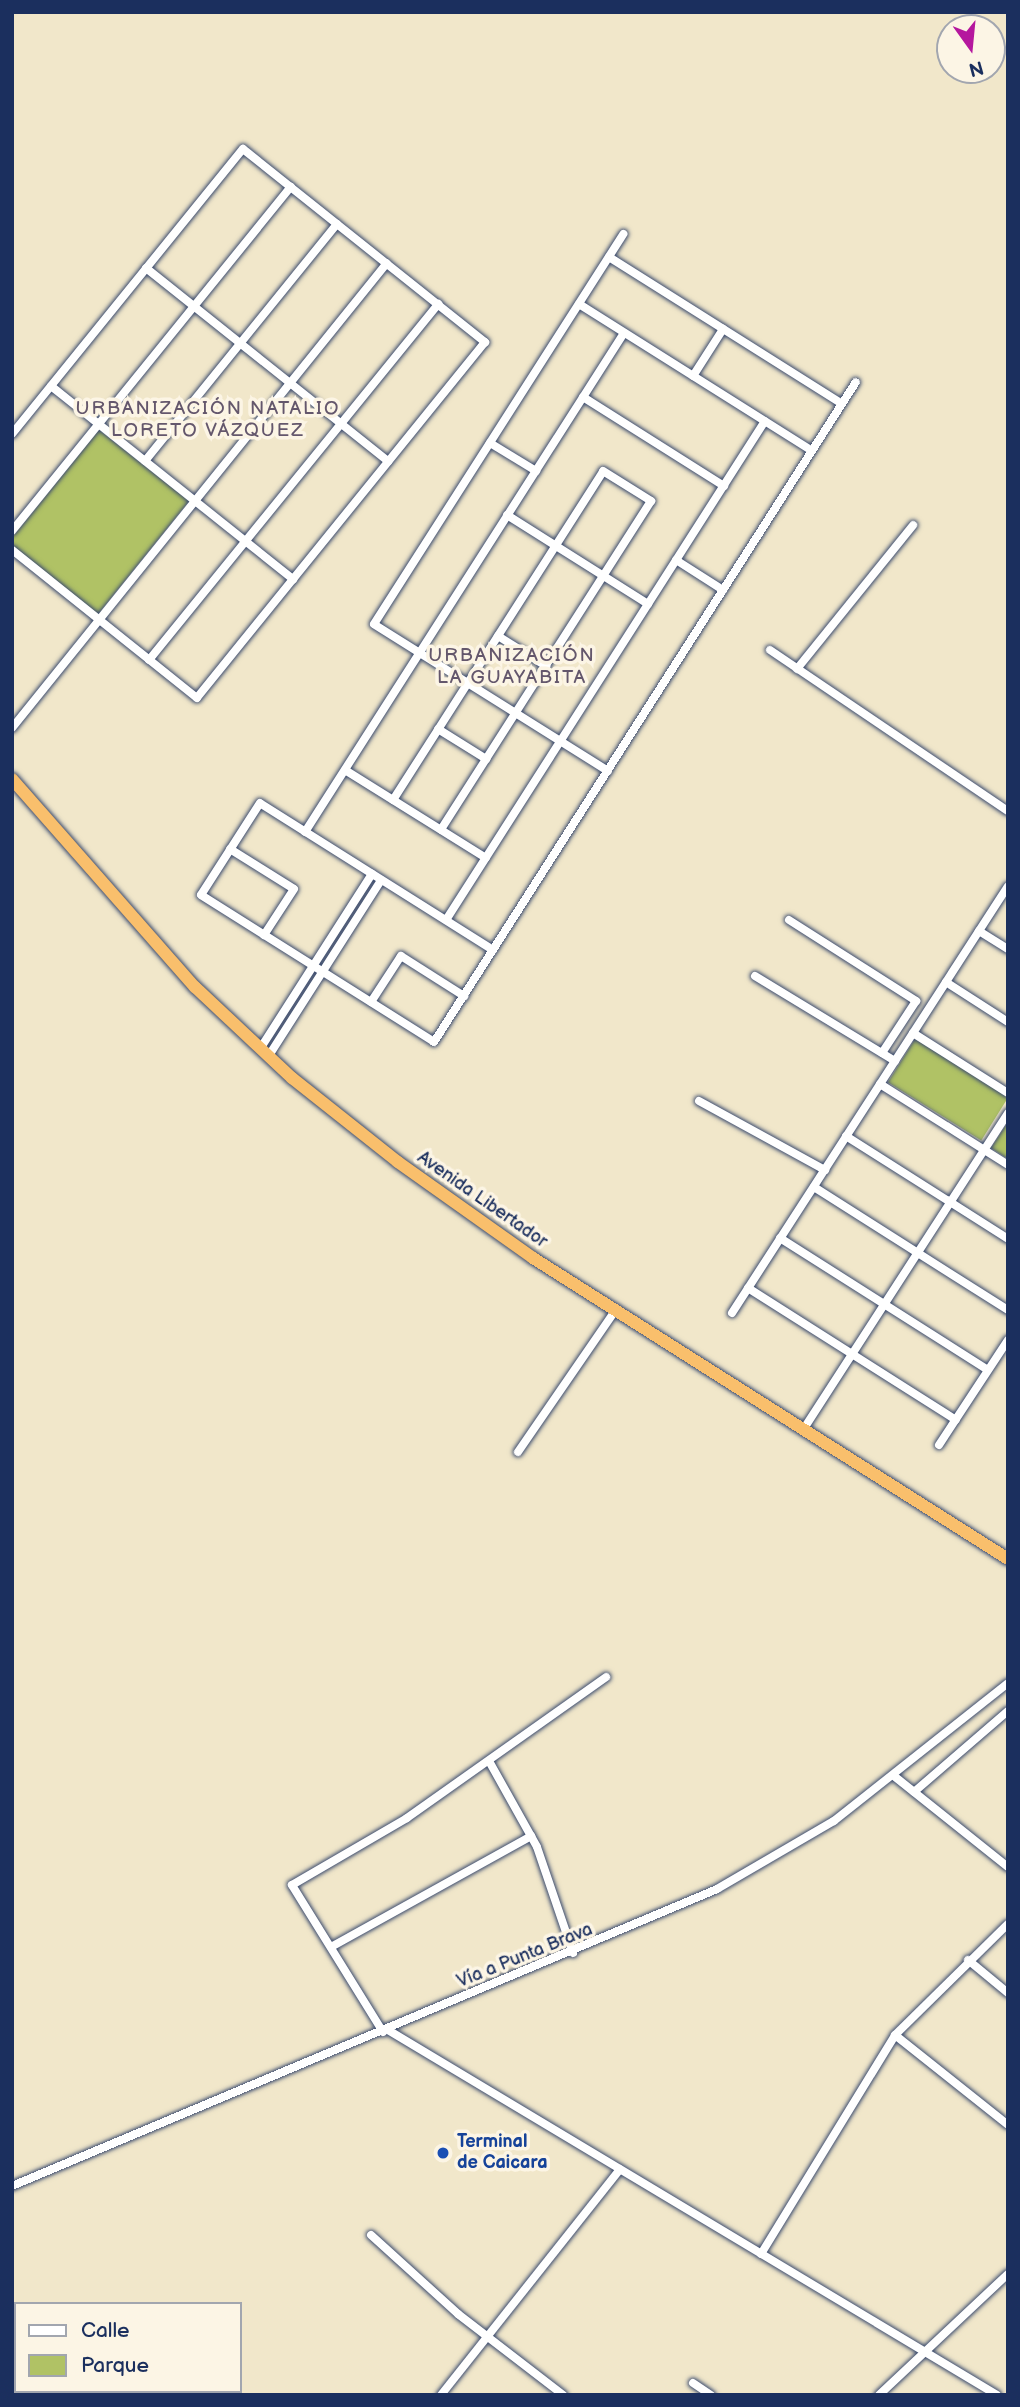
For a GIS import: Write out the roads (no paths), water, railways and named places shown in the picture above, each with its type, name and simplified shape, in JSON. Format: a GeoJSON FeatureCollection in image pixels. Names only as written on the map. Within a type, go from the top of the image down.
{"type":"FeatureCollection","features":[{"type":"Feature","properties":{"kind":"highway","name":"Avenida Libertador"},"geometry":{"type":"LineString","coordinates":[[12,779],[137,926],[264,1053],[486,1227],[1008,1559]]}},
{"type":"Feature","properties":{"kind":"street"},"geometry":{"type":"LineString","coordinates":[[12,434],[243,149],[485,342],[197,698],[12,550]]}},
{"type":"Feature","properties":{"kind":"street"},"geometry":{"type":"LineString","coordinates":[[12,531],[291,187]]}},
{"type":"Feature","properties":{"kind":"street"},"geometry":{"type":"LineString","coordinates":[[145,461],[337,223]]}},
{"type":"Feature","properties":{"kind":"street"},"geometry":{"type":"LineString","coordinates":[[607,771],[374,624],[623,234]]}},
{"type":"Feature","properties":{"kind":"street"},"geometry":{"type":"LineString","coordinates":[[609,257],[842,404]]}},
{"type":"Feature","properties":{"kind":"street"},"geometry":{"type":"LineString","coordinates":[[12,728],[387,263]]}},
{"type":"Feature","properties":{"kind":"street"},"geometry":{"type":"LineString","coordinates":[[146,268],[388,461]]}},
{"type":"Feature","properties":{"kind":"street"},"geometry":{"type":"LineString","coordinates":[[149,660],[438,304]]}},
{"type":"Feature","properties":{"kind":"street"},"geometry":{"type":"LineString","coordinates":[[579,304],[812,451]]}},
{"type":"Feature","properties":{"kind":"street"},"geometry":{"type":"LineString","coordinates":[[693,376],[723,329]]}},
{"type":"Feature","properties":{"kind":"street"},"geometry":{"type":"LineString","coordinates":[[305,832],[624,333]]}},
{"type":"Feature","properties":{"kind":"street"},"geometry":{"type":"LineString","coordinates":[[493,950],[260,803],[201,895],[434,1042],[464,996],[856,382]]}},
{"type":"Feature","properties":{"kind":"street"},"geometry":{"type":"LineString","coordinates":[[51,386],[293,579]]}},
{"type":"Feature","properties":{"kind":"street"},"geometry":{"type":"LineString","coordinates":[[583,397],[724,486]]}},
{"type":"Feature","properties":{"kind":"street"},"geometry":{"type":"LineString","coordinates":[[446,920],[765,421]]}},
{"type":"Feature","properties":{"kind":"street"},"geometry":{"type":"LineString","coordinates":[[490,443],[536,471]]}},
{"type":"Feature","properties":{"kind":"street"},"geometry":{"type":"LineString","coordinates":[[393,800],[603,471],[651,502],[441,830]]}},
{"type":"Feature","properties":{"kind":"street"},"geometry":{"type":"LineString","coordinates":[[508,515],[648,604]]}},
{"type":"Feature","properties":{"kind":"street"},"geometry":{"type":"LineString","coordinates":[[797,669],[913,525]]}},
{"type":"Feature","properties":{"kind":"street"},"geometry":{"type":"LineString","coordinates":[[676,560],[723,590]]}},
{"type":"Feature","properties":{"kind":"street"},"geometry":{"type":"LineString","coordinates":[[498,636],[546,666]]}},
{"type":"Feature","properties":{"kind":"street"},"geometry":{"type":"LineString","coordinates":[[770,650],[1008,811]]}},
{"type":"Feature","properties":{"kind":"street"},"geometry":{"type":"LineString","coordinates":[[439,729],[486,759]]}},
{"type":"Feature","properties":{"kind":"street"},"geometry":{"type":"LineString","coordinates":[[345,770],[486,858]]}},
{"type":"Feature","properties":{"kind":"street"},"geometry":{"type":"LineString","coordinates":[[230,849],[294,889],[264,935]]}},
{"type":"Feature","properties":{"kind":"street"},"geometry":{"type":"LineString","coordinates":[[264,1053],[313,965],[372,874]]}},
{"type":"Feature","properties":{"kind":"street"},"geometry":{"type":"LineString","coordinates":[[264,1053],[323,971],[381,880]]}},
{"type":"Feature","properties":{"kind":"street"},"geometry":{"type":"LineString","coordinates":[[732,1313],[1008,886]]}},
{"type":"Feature","properties":{"kind":"street"},"geometry":{"type":"LineString","coordinates":[[789,920],[915,1000],[881,1053]]}},
{"type":"Feature","properties":{"kind":"street"},"geometry":{"type":"LineString","coordinates":[[979,931],[1008,949]]}},
{"type":"Feature","properties":{"kind":"street"},"geometry":{"type":"LineString","coordinates":[[372,1002],[401,956],[464,996]]}},
{"type":"Feature","properties":{"kind":"street"},"geometry":{"type":"LineString","coordinates":[[755,976],[895,1061]]}},
{"type":"Feature","properties":{"kind":"street"},"geometry":{"type":"LineString","coordinates":[[946,982],[1008,1022]]}},
{"type":"Feature","properties":{"kind":"street"},"geometry":{"type":"LineString","coordinates":[[913,1033],[1008,1093]]}},
{"type":"Feature","properties":{"kind":"street"},"geometry":{"type":"LineString","coordinates":[[880,1084],[1008,1165]]}},
{"type":"Feature","properties":{"kind":"street"},"geometry":{"type":"LineString","coordinates":[[699,1101],[825,1170]]}},
{"type":"Feature","properties":{"kind":"street"},"geometry":{"type":"LineString","coordinates":[[803,1430],[1008,1113]]}},
{"type":"Feature","properties":{"kind":"street"},"geometry":{"type":"LineString","coordinates":[[846,1136],[1008,1239]]}},
{"type":"Feature","properties":{"kind":"street"},"geometry":{"type":"LineString","coordinates":[[814,1186],[1008,1310]]}},
{"type":"Feature","properties":{"kind":"street"},"geometry":{"type":"LineString","coordinates":[[780,1238],[988,1370]]}},
{"type":"Feature","properties":{"kind":"street"},"geometry":{"type":"LineString","coordinates":[[748,1288],[956,1420]]}},
{"type":"Feature","properties":{"kind":"street"},"geometry":{"type":"LineString","coordinates":[[518,1452],[615,1311]]}},
{"type":"Feature","properties":{"kind":"street"},"geometry":{"type":"LineString","coordinates":[[939,1446],[1008,1339]]}},
{"type":"Feature","properties":{"kind":"street"},"geometry":{"type":"LineString","coordinates":[[606,1677],[489,1761],[292,1885],[385,2031],[997,2395]]}},
{"type":"Feature","properties":{"kind":"street","name":"Vía a Punta Brava"},"geometry":{"type":"LineString","coordinates":[[12,2186],[573,1953],[754,1870],[894,1776],[1008,1683]]}},
{"type":"Feature","properties":{"kind":"street"},"geometry":{"type":"LineString","coordinates":[[914,1792],[1008,1711]]}},
{"type":"Feature","properties":{"kind":"street"},"geometry":{"type":"LineString","coordinates":[[489,1761],[531,1836],[573,1953]]}},
{"type":"Feature","properties":{"kind":"street"},"geometry":{"type":"LineString","coordinates":[[894,1776],[1008,1867]]}},
{"type":"Feature","properties":{"kind":"street"},"geometry":{"type":"LineString","coordinates":[[331,1947],[531,1836]]}},
{"type":"Feature","properties":{"kind":"street"},"geometry":{"type":"LineString","coordinates":[[761,2254],[895,2035],[968,1960],[1008,1924]]}},
{"type":"Feature","properties":{"kind":"street"},"geometry":{"type":"LineString","coordinates":[[968,1960],[1008,1993]]}},
{"type":"Feature","properties":{"kind":"street"},"geometry":{"type":"LineString","coordinates":[[895,2035],[1008,2125]]}},
{"type":"Feature","properties":{"kind":"street"},"geometry":{"type":"LineString","coordinates":[[441,2395],[620,2169]]}},
{"type":"Feature","properties":{"kind":"street"},"geometry":{"type":"LineString","coordinates":[[371,2235],[486,2337],[563,2395]]}},
{"type":"Feature","properties":{"kind":"street"},"geometry":{"type":"LineString","coordinates":[[879,2395],[1008,2274]]}},
{"type":"Feature","properties":{"kind":"street"},"geometry":{"type":"LineString","coordinates":[[693,2383],[711,2395]]}},
{"type":"Feature","properties":{"kind":"place","name":"Terminal de Caicara"},"geometry":{"type":"Point","coordinates":[443,2153]}},
{"type":"Feature","properties":{"kind":"district","name":"URBANIZACIÓN NATALIO LORETO VÁZQUEZ"},"geometry":{"type":"Point","coordinates":[208,420]}},
{"type":"Feature","properties":{"kind":"district","name":"URBANIZACIÓN LA GUAYABITA"},"geometry":{"type":"Point","coordinates":[512,667]}}]}
